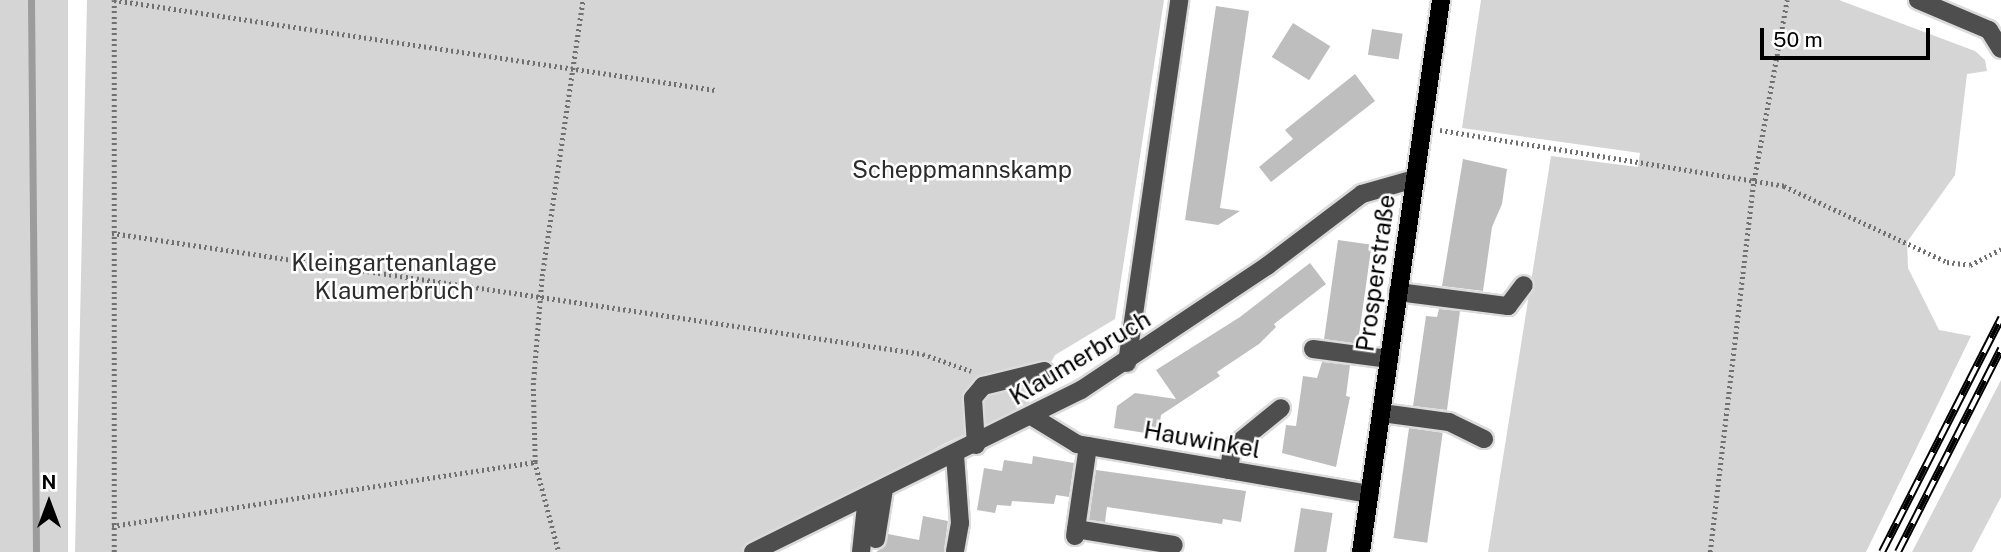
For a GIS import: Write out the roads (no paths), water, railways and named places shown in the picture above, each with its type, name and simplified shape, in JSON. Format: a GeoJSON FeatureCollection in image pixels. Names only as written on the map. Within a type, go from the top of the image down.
{"type":"FeatureCollection","features":[{"type":"Feature","properties":{"kind":"main road","name":"Prosperstraße"},"geometry":{"type":"LineString","coordinates":[[1362,552],[1441,0]]}},
{"type":"Feature","properties":{"kind":"street"},"geometry":{"type":"LineString","coordinates":[[1127,363],[1179,0]]}},
{"type":"Feature","properties":{"kind":"street"},"geometry":{"type":"LineString","coordinates":[[1918,0],[1989,30],[2001,49]]}},
{"type":"Feature","properties":{"kind":"street","name":"Klaumerbruch"},"geometry":{"type":"LineString","coordinates":[[753,552],[1033,417],[1127,363],[1362,194],[1414,179]]}},
{"type":"Feature","properties":{"kind":"street"},"geometry":{"type":"LineString","coordinates":[[1397,298],[1508,306],[1524,285]]}},
{"type":"Feature","properties":{"kind":"street"},"geometry":{"type":"LineString","coordinates":[[1397,298],[1479,314]]}},
{"type":"Feature","properties":{"kind":"street"},"geometry":{"type":"LineString","coordinates":[[1313,349],[1389,359]]}},
{"type":"Feature","properties":{"kind":"street"},"geometry":{"type":"LineString","coordinates":[[976,445],[973,398],[995,381],[1044,371]]}},
{"type":"Feature","properties":{"kind":"street"},"geometry":{"type":"LineString","coordinates":[[1229,470],[1232,449],[1281,408]]}},
{"type":"Feature","properties":{"kind":"street"},"geometry":{"type":"LineString","coordinates":[[1381,413],[1448,422],[1484,439]]}},
{"type":"Feature","properties":{"kind":"street","name":"Hauwinkel"},"geometry":{"type":"LineString","coordinates":[[1033,417],[1088,446],[1370,494]]}},
{"type":"Feature","properties":{"kind":"street"},"geometry":{"type":"LineString","coordinates":[[1088,446],[1075,532],[1174,545]]}},
{"type":"Feature","properties":{"kind":"street"},"geometry":{"type":"LineString","coordinates":[[955,455],[960,523],[955,552]]}},
{"type":"Feature","properties":{"kind":"street"},"geometry":{"type":"LineString","coordinates":[[876,493],[876,539]]}},
{"type":"Feature","properties":{"kind":"street"},"geometry":{"type":"LineString","coordinates":[[861,552],[876,493]]}},
{"type":"Feature","properties":{"kind":"waterway"},"geometry":{"type":"LineString","coordinates":[[31,0],[36,552]]}},
{"type":"Feature","properties":{"kind":"railway"},"geometry":{"type":"LineString","coordinates":[[1882,552],[2001,318]]}},
{"type":"Feature","properties":{"kind":"railway"},"geometry":{"type":"LineString","coordinates":[[1898,552],[2001,349]]}},
{"type":"Feature","properties":{"kind":"park label","name":"Scheppmannskamp"},"geometry":{"type":"Point","coordinates":[962,170]}},
{"type":"Feature","properties":{"kind":"park label","name":"Kleingartenanlage Klaumerbruch"},"geometry":{"type":"Point","coordinates":[394,277]}}]}
